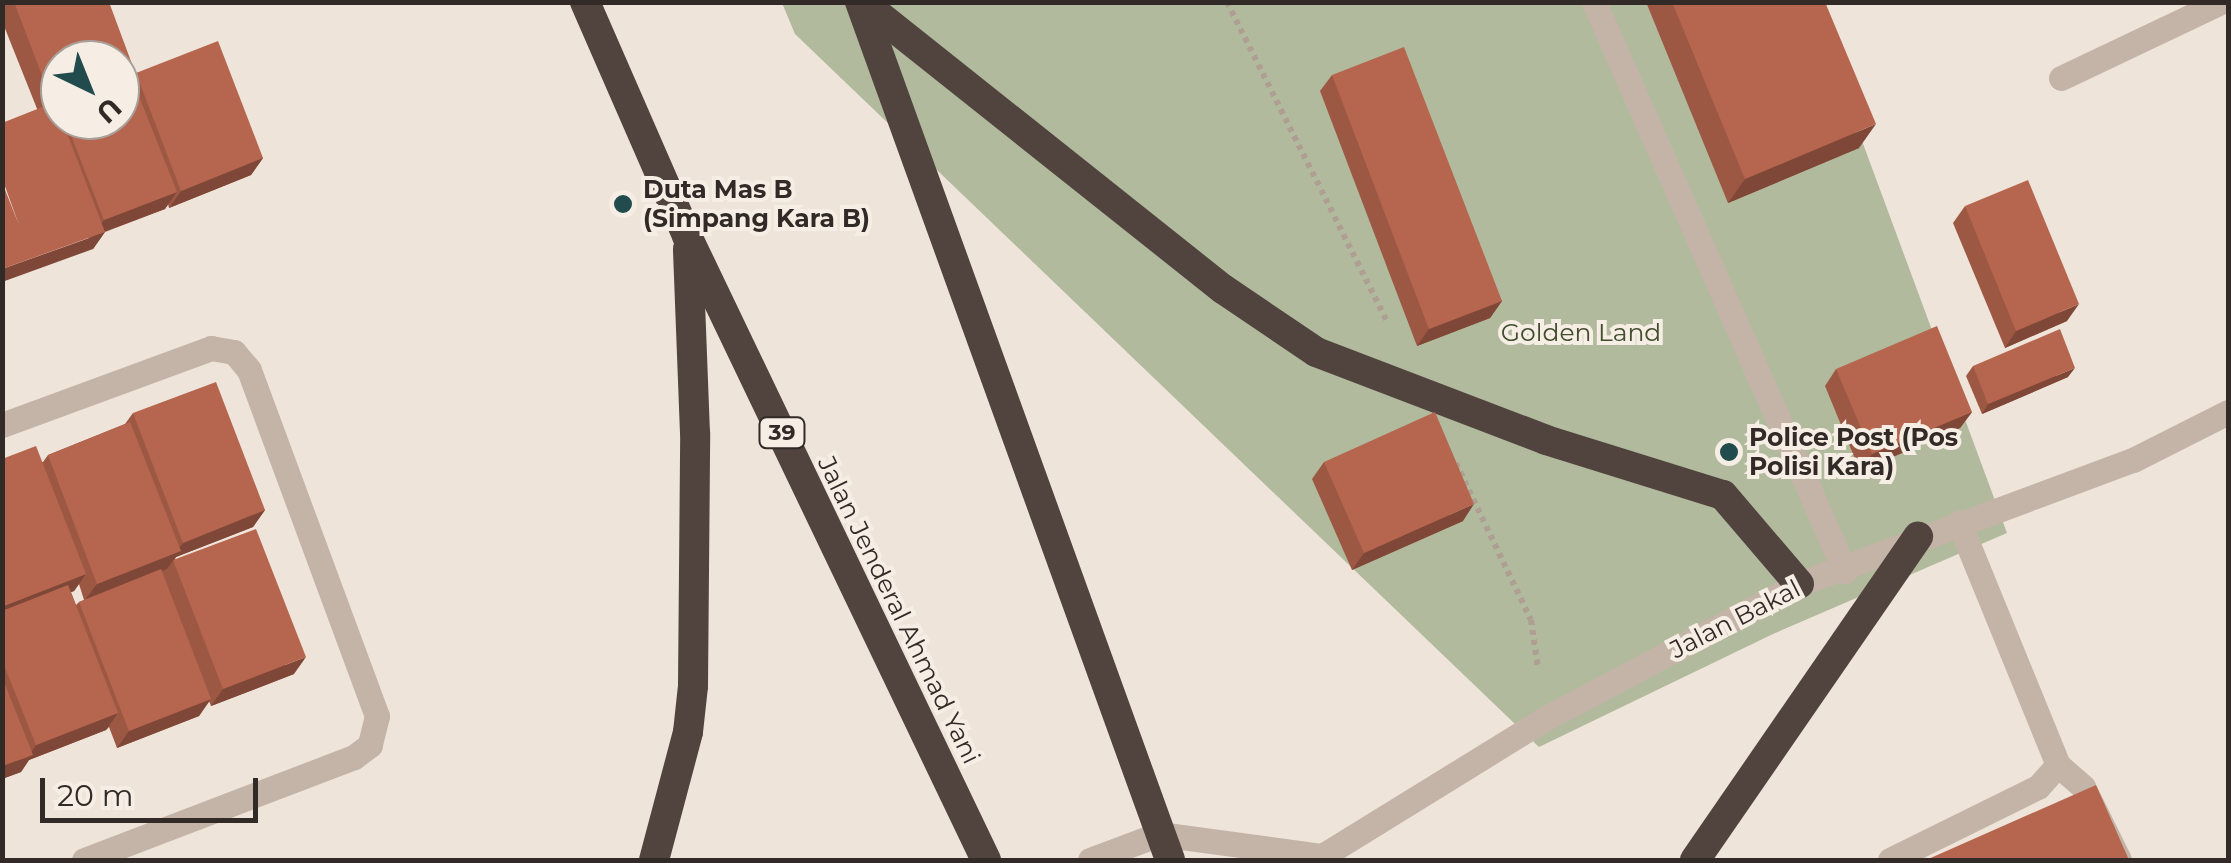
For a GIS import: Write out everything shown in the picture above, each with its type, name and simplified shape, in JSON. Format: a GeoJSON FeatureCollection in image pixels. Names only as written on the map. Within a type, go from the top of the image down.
{"type":"FeatureCollection","features":[{"type":"Feature","properties":{"kind":"highway","name":"Jalan Jenderal Ahmad Yani"},"geometry":{"type":"LineString","coordinates":[[585,2],[687,236],[986,860]]}},
{"type":"Feature","properties":{"kind":"highway"},"geometry":{"type":"LineString","coordinates":[[861,2],[1223,289],[1316,352],[1546,440],[1723,495],[1799,584]]}},
{"type":"Feature","properties":{"kind":"highway"},"geometry":{"type":"LineString","coordinates":[[861,2],[1164,847]]}},
{"type":"Feature","properties":{"kind":"highway"},"geometry":{"type":"LineString","coordinates":[[654,860],[688,732],[693,686],[695,433],[687,236]]}},
{"type":"Feature","properties":{"kind":"highway"},"geometry":{"type":"LineString","coordinates":[[1695,860],[1918,537]]}},
{"type":"Feature","properties":{"kind":"street"},"geometry":{"type":"LineString","coordinates":[[1594,2],[1845,571]]}},
{"type":"Feature","properties":{"kind":"street"},"geometry":{"type":"LineString","coordinates":[[2061,78],[2221,2]]}},
{"type":"Feature","properties":{"kind":"street"},"geometry":{"type":"LineString","coordinates":[[2,425],[210,348],[234,352],[249,370],[377,716],[370,745],[354,758],[84,860]]}},
{"type":"Feature","properties":{"kind":"street","name":"Jalan Bakal"},"geometry":{"type":"LineString","coordinates":[[1318,858],[1546,718],[1799,584],[1845,571],[1918,537],[2134,460],[2228,412]]}},
{"type":"Feature","properties":{"kind":"street"},"geometry":{"type":"LineString","coordinates":[[1958,522],[2058,765],[2082,786],[2118,860]]}},
{"type":"Feature","properties":{"kind":"street"},"geometry":{"type":"LineString","coordinates":[[1890,860],[2038,787],[2058,765]]}},
{"type":"Feature","properties":{"kind":"street"},"geometry":{"type":"LineString","coordinates":[[1090,860],[1164,847],[1318,858]]}},
{"type":"Feature","properties":{"kind":"green space","name":"Golden Land"},"geometry":{"type":"Polygon","coordinates":[[[782,3],[1811,3],[2007,533],[1773,634],[1539,747],[795,34],[782,3]]]}},
{"type":"Feature","properties":{"kind":"building"},"geometry":{"type":"Polygon","coordinates":[[[14,2],[109,2],[123,40],[40,40],[40,70],[14,2]]]}},
{"type":"Feature","properties":{"kind":"building"},"geometry":{"type":"Polygon","coordinates":[[[1672,2],[1825,2],[1876,124],[1745,179],[1672,2]]]}},
{"type":"Feature","properties":{"kind":"building"},"geometry":{"type":"Polygon","coordinates":[[[218,41],[263,158],[181,191],[140,83],[140,71],[218,41]]]}},
{"type":"Feature","properties":{"kind":"building"},"geometry":{"type":"Polygon","coordinates":[[[1404,47],[1502,301],[1429,329],[1332,75],[1404,47]]]}},
{"type":"Feature","properties":{"kind":"building"},"geometry":{"type":"Polygon","coordinates":[[[140,99],[177,192],[104,220],[73,140],[140,140],[140,99]]]}},
{"type":"Feature","properties":{"kind":"building"},"geometry":{"type":"Polygon","coordinates":[[[40,108],[40,140],[70,140],[105,232],[2,269],[2,182],[19,225],[2,178],[2,123],[40,108]]]}},
{"type":"Feature","properties":{"kind":"building"},"geometry":{"type":"Polygon","coordinates":[[[2028,180],[2079,304],[2016,331],[1965,206],[2028,180]]]}},
{"type":"Feature","properties":{"kind":"building"},"geometry":{"type":"Polygon","coordinates":[[[1937,326],[1972,412],[1872,454],[1836,369],[1937,326]]]}},
{"type":"Feature","properties":{"kind":"building"},"geometry":{"type":"Polygon","coordinates":[[[2060,329],[2075,368],[1988,404],[1973,366],[2060,329]]]}},
{"type":"Feature","properties":{"kind":"building"},"geometry":{"type":"Polygon","coordinates":[[[216,382],[265,510],[183,543],[133,413],[216,382]]]}},
{"type":"Feature","properties":{"kind":"building"},"geometry":{"type":"Polygon","coordinates":[[[1435,412],[1474,504],[1364,553],[1324,462],[1435,412]]]}},
{"type":"Feature","properties":{"kind":"building"},"geometry":{"type":"Polygon","coordinates":[[[130,422],[181,551],[97,584],[48,455],[130,422]]]}},
{"type":"Feature","properties":{"kind":"building"},"geometry":{"type":"Polygon","coordinates":[[[36,446],[86,574],[4,606],[2,459],[36,446]]]}},
{"type":"Feature","properties":{"kind":"building"},"geometry":{"type":"Polygon","coordinates":[[[256,529],[306,657],[223,689],[173,560],[256,529]]]}},
{"type":"Feature","properties":{"kind":"building"},"geometry":{"type":"Polygon","coordinates":[[[161,569],[211,699],[129,731],[79,602],[161,569]]]}},
{"type":"Feature","properties":{"kind":"building"},"geometry":{"type":"Polygon","coordinates":[[[68,585],[118,713],[36,745],[2,660],[2,611],[68,585]]]}},
{"type":"Feature","properties":{"kind":"building"},"geometry":{"type":"Polygon","coordinates":[[[2,677],[33,755],[2,766],[2,677]]]}},
{"type":"Feature","properties":{"kind":"building"},"geometry":{"type":"Polygon","coordinates":[[[2096,785],[2129,860],[1926,860],[2096,785]]]}},
{"type":"Feature","properties":{"kind":"place","name":"Duta Mas B (Simpang Kara B)"},"geometry":{"type":"Point","coordinates":[623,204]}},
{"type":"Feature","properties":{"kind":"place","name":"Police Post (Pos Polisi Kara)"},"geometry":{"type":"Point","coordinates":[1729,452]}}]}
